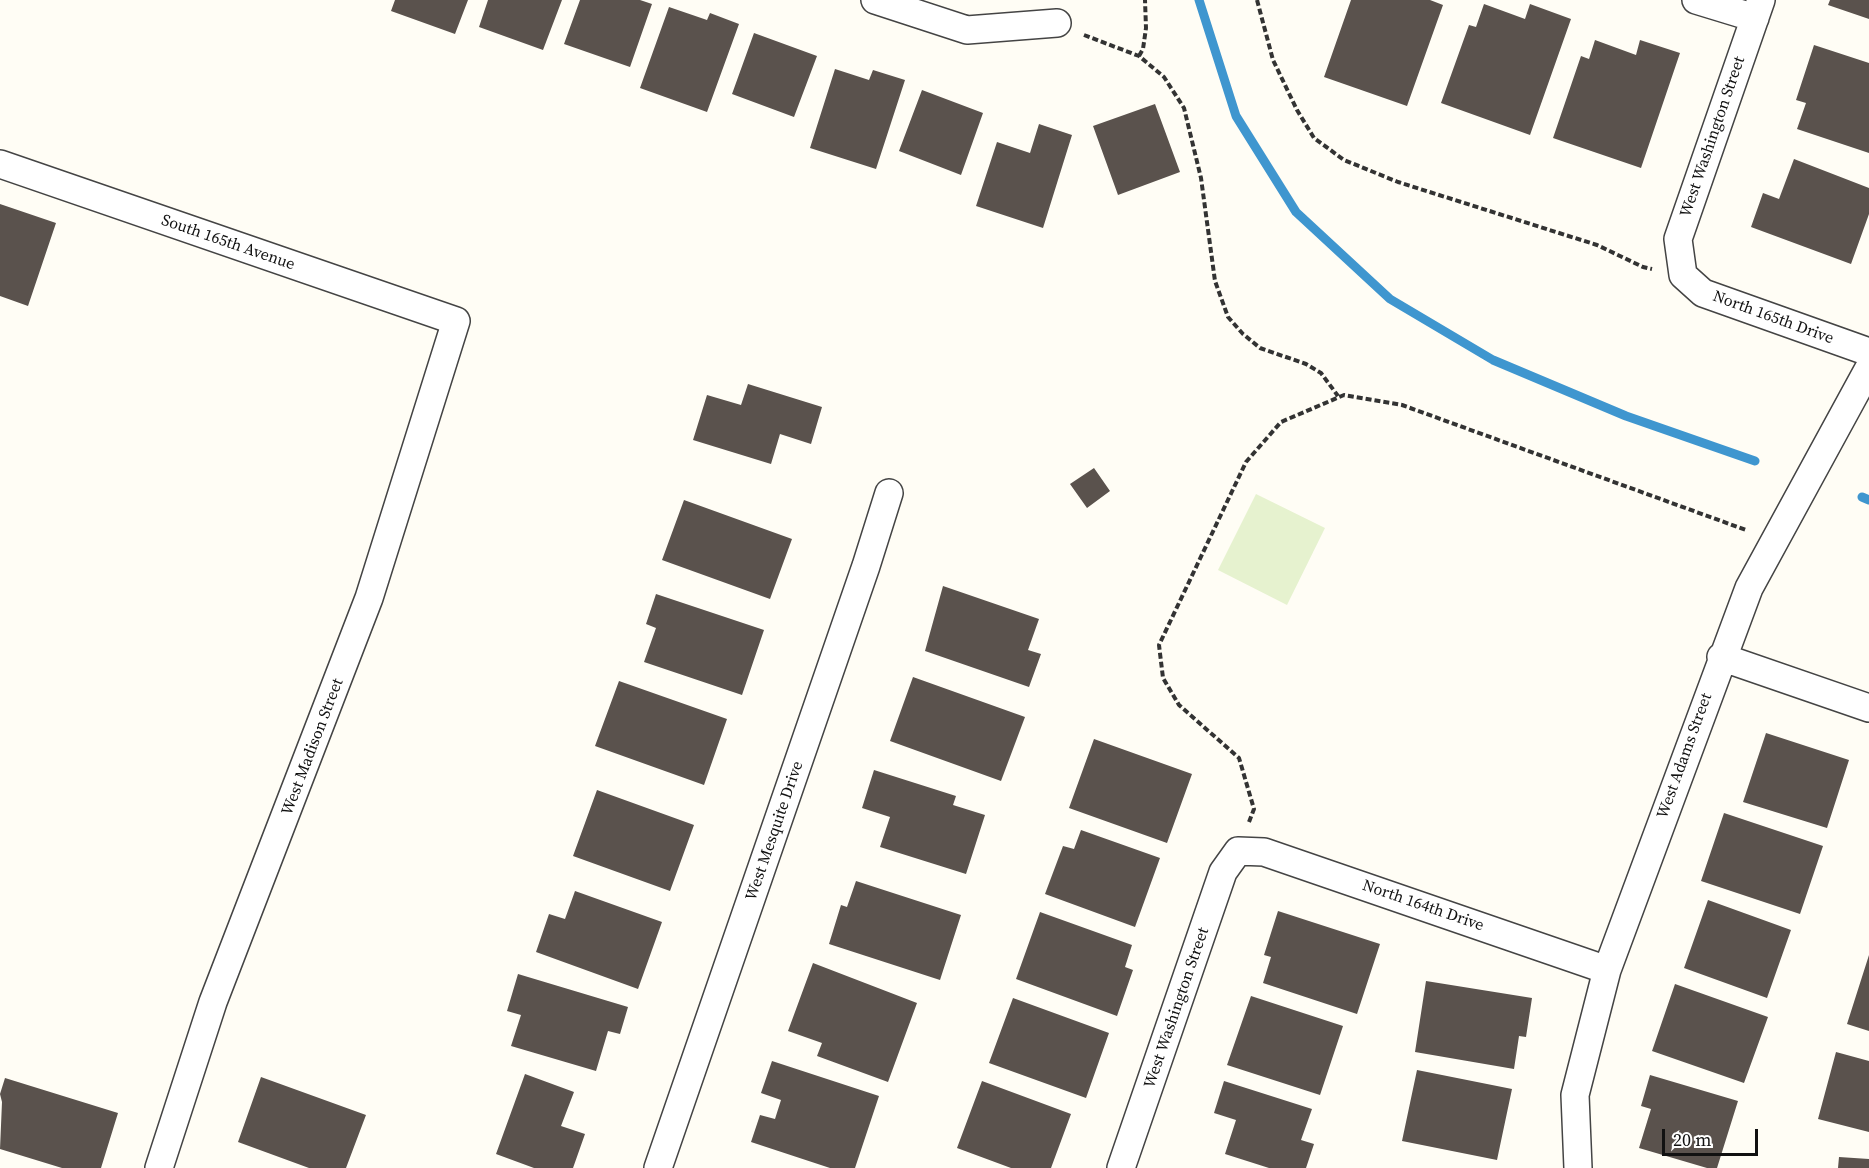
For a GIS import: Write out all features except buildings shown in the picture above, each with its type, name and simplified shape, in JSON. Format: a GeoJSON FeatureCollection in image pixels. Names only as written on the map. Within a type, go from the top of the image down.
{"type":"FeatureCollection","features":[{"type":"Feature","properties":{"kind":"street"},"geometry":{"type":"LineString","coordinates":[[876,0],[967,30],[1057,23]]}},
{"type":"Feature","properties":{"kind":"street"},"geometry":{"type":"LineString","coordinates":[[1696,0],[1758,9]]}},
{"type":"Feature","properties":{"kind":"street","name":"West Washington Street"},"geometry":{"type":"LineString","coordinates":[[1683,275],[1678,239],[1758,9]]}},
{"type":"Feature","properties":{"kind":"street","name":"South 165th Avenue"},"geometry":{"type":"LineString","coordinates":[[0,164],[456,321]]}},
{"type":"Feature","properties":{"kind":"street","name":"North 165th Drive"},"geometry":{"type":"LineString","coordinates":[[1683,275],[1702,293],[1869,352]]}},
{"type":"Feature","properties":{"kind":"street","name":"West Madison Street"},"geometry":{"type":"LineString","coordinates":[[159,1168],[213,1002],[369,598],[456,321]]}},
{"type":"Feature","properties":{"kind":"street","name":"West Adams Street"},"geometry":{"type":"LineString","coordinates":[[1578,1168],[1575,1095],[1607,970],[1721,657],[1749,588],[1821,460],[1869,368]]}},
{"type":"Feature","properties":{"kind":"street","name":"West Mesquite Drive"},"geometry":{"type":"LineString","coordinates":[[658,1168],[866,566],[889,493]]}},
{"type":"Feature","properties":{"kind":"street"},"geometry":{"type":"LineString","coordinates":[[1721,657],[1869,708]]}},
{"type":"Feature","properties":{"kind":"street","name":"West Washington Street"},"geometry":{"type":"LineString","coordinates":[[1122,1168],[1223,872],[1238,851]]}},
{"type":"Feature","properties":{"kind":"street","name":"North 164th Drive"},"geometry":{"type":"LineString","coordinates":[[1238,851],[1264,852],[1607,970]]}},
{"type":"Feature","properties":{"kind":"path"},"geometry":{"type":"LineString","coordinates":[[1139,56],[1143,48],[1146,28],[1145,0]]}},
{"type":"Feature","properties":{"kind":"path"},"geometry":{"type":"LineString","coordinates":[[1257,0],[1274,60],[1297,110],[1314,138],[1344,160],[1398,182],[1597,245],[1642,267],[1683,275]]}},
{"type":"Feature","properties":{"kind":"path"},"geometry":{"type":"LineString","coordinates":[[1057,23],[1139,56],[1164,77],[1184,108],[1201,178],[1215,281],[1228,317],[1260,348],[1306,364],[1321,373],[1338,396]]}},
{"type":"Feature","properties":{"kind":"path"},"geometry":{"type":"LineString","coordinates":[[1238,851],[1254,809],[1239,758],[1179,705],[1163,678],[1159,645],[1245,462],[1281,422],[1344,394],[1402,405],[1725,520],[1774,543]]}},
{"type":"Feature","properties":{"kind":"green space"},"geometry":{"type":"Polygon","coordinates":[[[1256,494],[1325,528],[1287,605],[1218,570],[1256,494]]]}},
{"type":"Feature","properties":{"kind":"waterway"},"geometry":{"type":"LineString","coordinates":[[1199,0],[1236,116],[1296,212],[1390,299],[1493,360],[1626,416],[1755,461]]}},
{"type":"Feature","properties":{"kind":"waterway"},"geometry":{"type":"LineString","coordinates":[[1862,497],[1869,500]]}}]}
